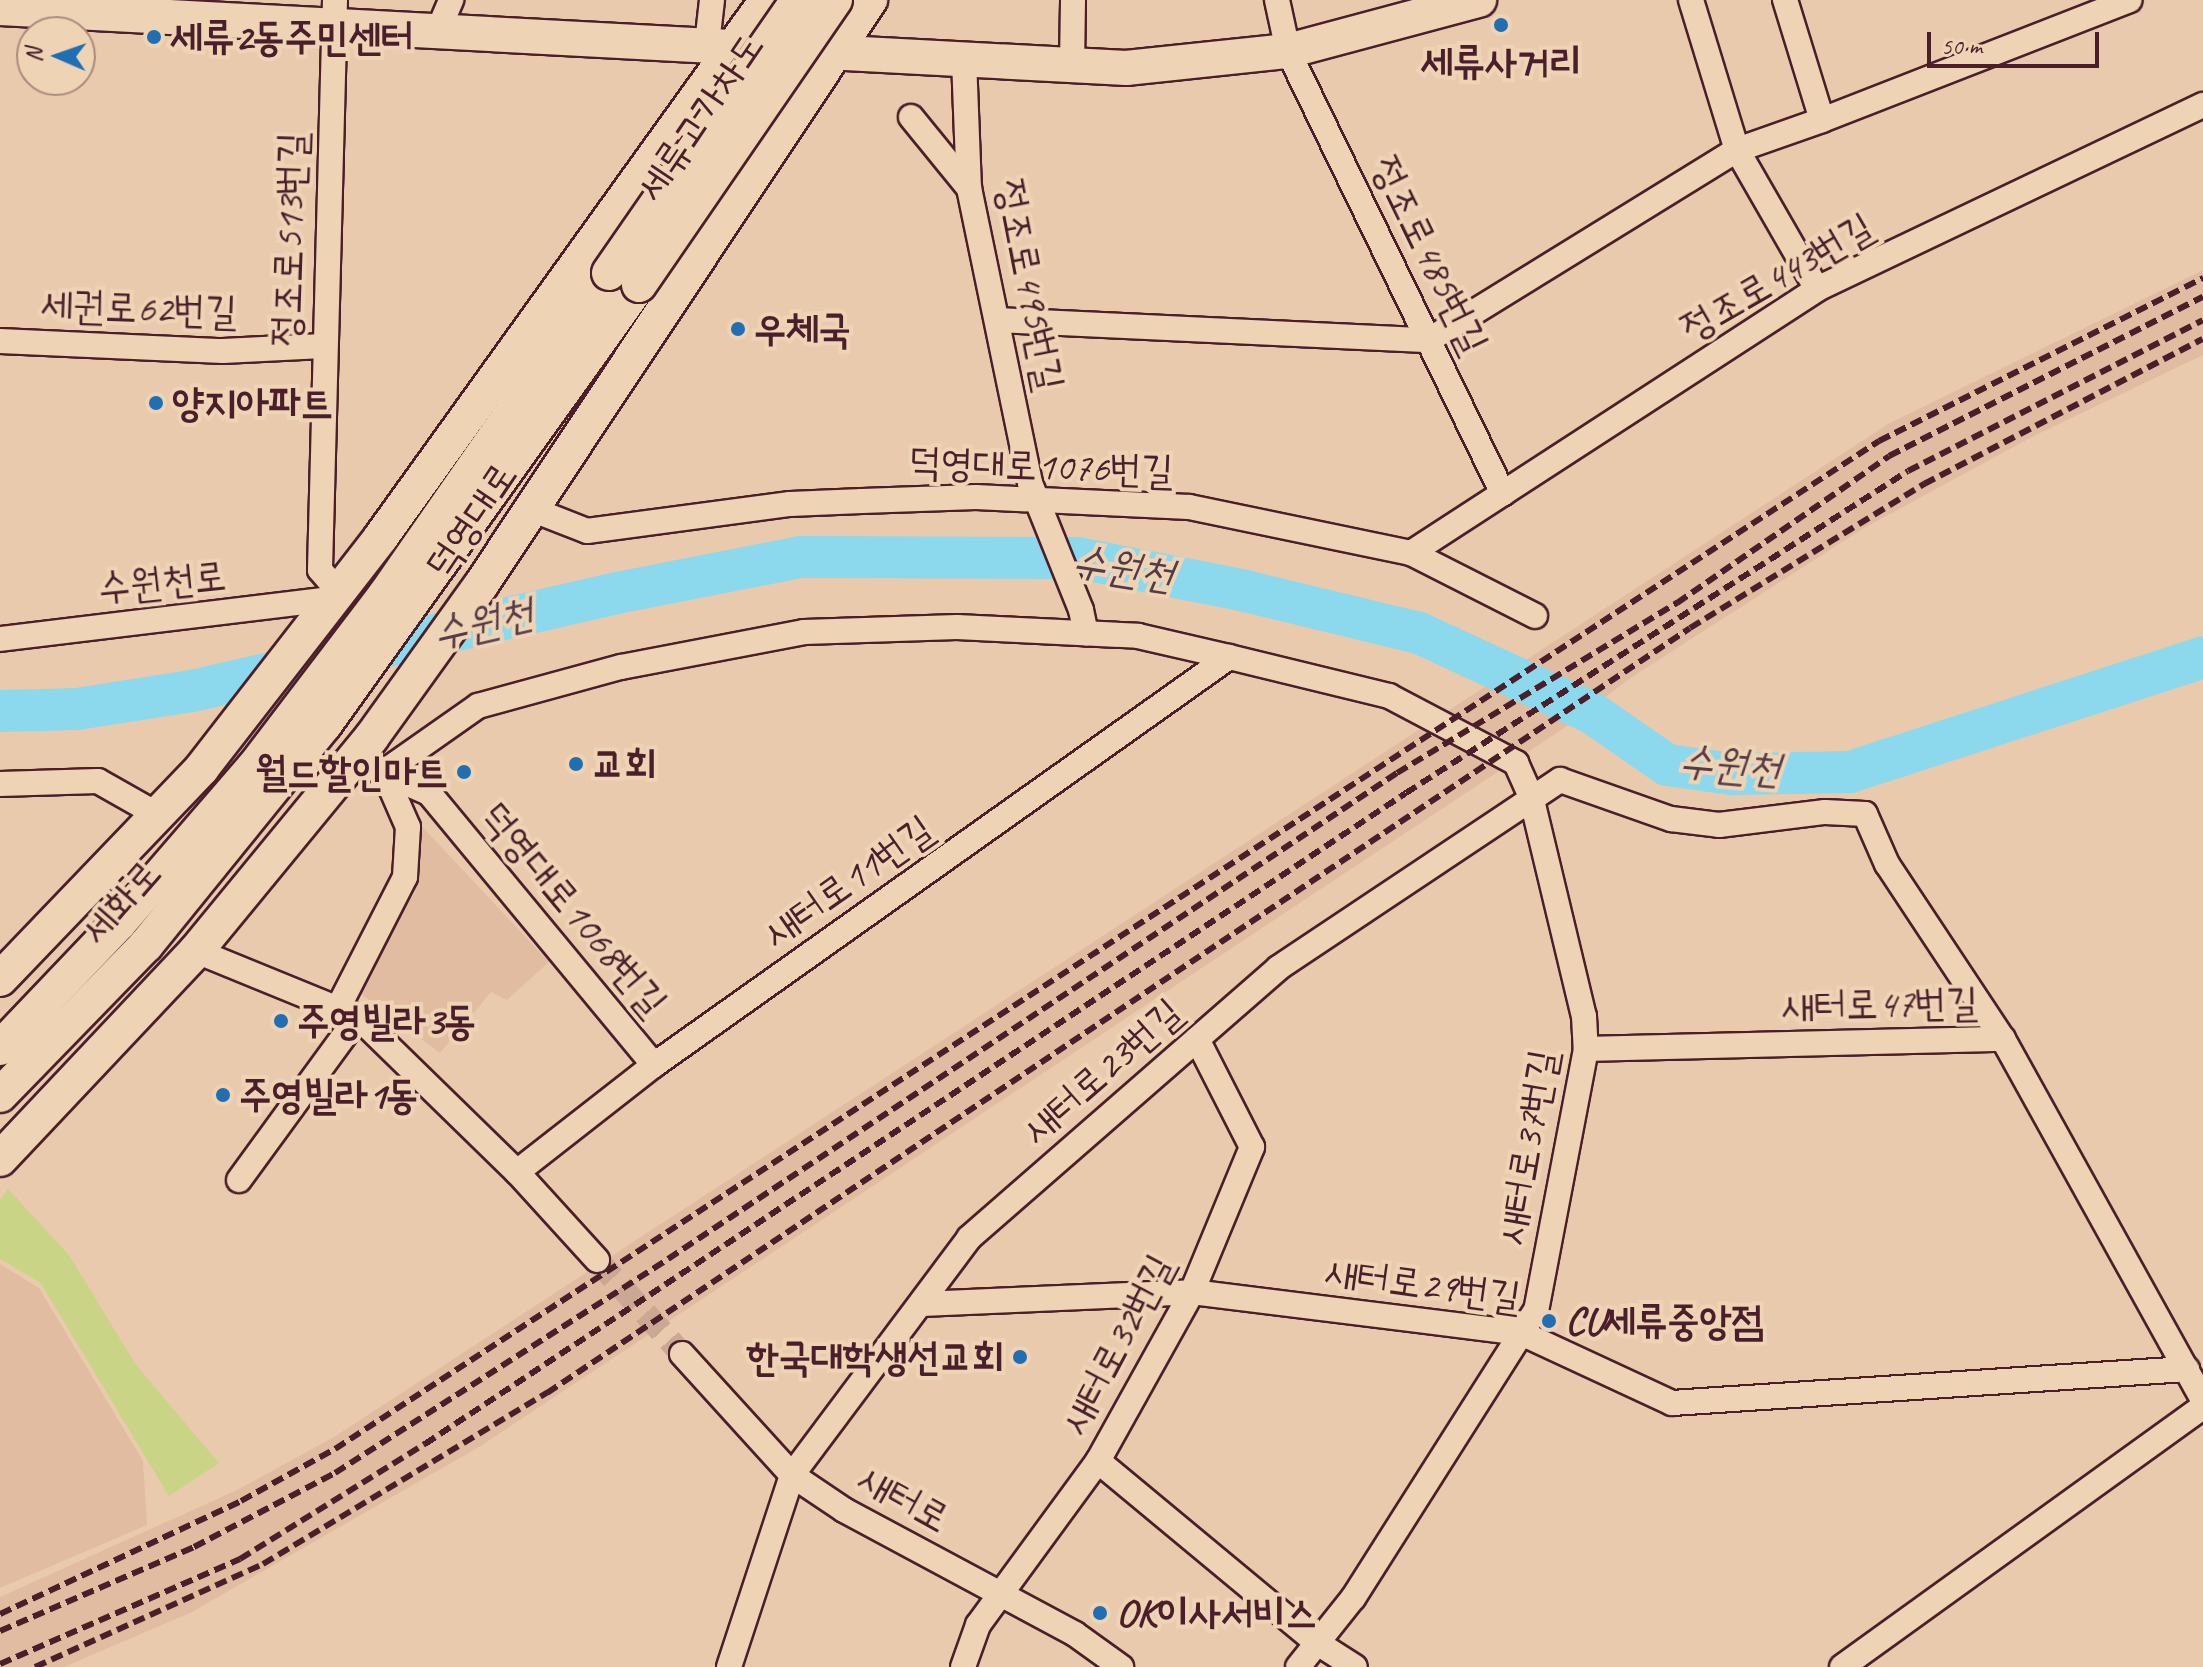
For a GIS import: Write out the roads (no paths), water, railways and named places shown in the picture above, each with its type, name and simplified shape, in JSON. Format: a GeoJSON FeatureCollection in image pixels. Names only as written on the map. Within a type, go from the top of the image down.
{"type":"FeatureCollection","features":[{"type":"Feature","properties":{"kind":"main road","name":"덕영대로"},"geometry":{"type":"LineString","coordinates":[[348,599],[381,537],[721,44],[767,0]]}},
{"type":"Feature","properties":{"kind":"main road","name":"세류고가차도"},"geometry":{"type":"LineString","coordinates":[[624,279],[798,0]]}},
{"type":"Feature","properties":{"kind":"main road","name":"세류고가차도"},"geometry":{"type":"LineString","coordinates":[[624,279],[835,0]]}},
{"type":"Feature","properties":{"kind":"main road","name":"덕영대로"},"geometry":{"type":"LineString","coordinates":[[0,1159],[196,951],[371,738],[487,575],[797,113],[830,53],[870,0]]}},
{"type":"Feature","properties":{"kind":"main road"},"geometry":{"type":"LineString","coordinates":[[0,8],[444,15],[830,53],[1126,68],[1288,51],[1462,2]]}},
{"type":"Feature","properties":{"kind":"main road","name":"덕영대로"},"geometry":{"type":"LineString","coordinates":[[254,767],[325,724],[427,585],[624,279]]}},
{"type":"Feature","properties":{"kind":"main road","name":"덕영대로"},"geometry":{"type":"LineString","coordinates":[[0,979],[202,768],[624,279]]}},
{"type":"Feature","properties":{"kind":"main road"},"geometry":{"type":"LineString","coordinates":[[325,724],[487,575]]}},
{"type":"Feature","properties":{"kind":"main road"},"geometry":{"type":"LineString","coordinates":[[287,747],[348,599]]}},
{"type":"Feature","properties":{"kind":"main road","name":"세화로"},"geometry":{"type":"LineString","coordinates":[[0,1095],[146,945],[287,747]]}},
{"type":"Feature","properties":{"kind":"main road","name":"세화로"},"geometry":{"type":"LineString","coordinates":[[0,1048],[120,922],[254,767]]}},
{"type":"Feature","properties":{"kind":"street"},"geometry":{"type":"LineString","coordinates":[[712,0],[721,44]]}},
{"type":"Feature","properties":{"kind":"street"},"geometry":{"type":"LineString","coordinates":[[1072,65],[1073,0]]}},
{"type":"Feature","properties":{"kind":"street","name":"정조로485번길"},"geometry":{"type":"LineString","coordinates":[[1277,0],[1288,51],[1503,493]]}},
{"type":"Feature","properties":{"kind":"street"},"geometry":{"type":"LineString","coordinates":[[1691,0],[1737,150],[1817,289]]}},
{"type":"Feature","properties":{"kind":"street"},"geometry":{"type":"LineString","coordinates":[[1785,0],[1822,120]]}},
{"type":"Feature","properties":{"kind":"street"},"geometry":{"type":"LineString","coordinates":[[998,320],[1429,340],[1737,150],[2129,0]]}},
{"type":"Feature","properties":{"kind":"street","name":"정조로513번길"},"geometry":{"type":"LineString","coordinates":[[335,13],[323,346],[320,570],[348,599]]}},
{"type":"Feature","properties":{"kind":"street","name":"정조로495번길"},"geometry":{"type":"LineString","coordinates":[[964,59],[969,188],[1030,483],[1084,621]]}},
{"type":"Feature","properties":{"kind":"street","name":"정조로443번길"},"geometry":{"type":"LineString","coordinates":[[1411,553],[1817,289],[2203,105]]}},
{"type":"Feature","properties":{"kind":"street"},"geometry":{"type":"LineString","coordinates":[[911,117],[969,188]]}},
{"type":"Feature","properties":{"kind":"street","name":"세권로62번길"},"geometry":{"type":"LineString","coordinates":[[0,341],[209,350],[323,346]]}},
{"type":"Feature","properties":{"kind":"street","name":"덕영대로1076번길"},"geometry":{"type":"LineString","coordinates":[[531,509],[587,531],[790,504],[976,497],[1043,510],[1189,507],[1411,553],[1535,616]]}},
{"type":"Feature","properties":{"kind":"street","name":"수원천로"},"geometry":{"type":"LineString","coordinates":[[0,639],[348,599]]}},
{"type":"Feature","properties":{"kind":"street","name":"새터로37번길"},"geometry":{"type":"LineString","coordinates":[[384,772],[478,706],[621,667],[804,632],[1084,621],[1389,696],[1516,763],[1531,796],[1584,1016],[1586,1049],[1536,1310],[1353,1598],[1298,1667]]}},
{"type":"Feature","properties":{"kind":"street","name":"새터로11번길"},"geometry":{"type":"LineString","coordinates":[[517,1172],[654,1065],[1229,657]]}},
{"type":"Feature","properties":{"kind":"street","name":"덕영대로1068번길"},"geometry":{"type":"LineString","coordinates":[[349,766],[384,772],[429,793],[654,1065]]}},
{"type":"Feature","properties":{"kind":"street"},"geometry":{"type":"LineString","coordinates":[[239,1180],[348,1012],[405,877],[408,827],[384,772]]}},
{"type":"Feature","properties":{"kind":"street","name":"새터로23번길"},"geometry":{"type":"LineString","coordinates":[[729,1667],[792,1475],[969,1238],[1278,968],[1531,796],[1560,780],[1671,819],[1719,825],[1825,812],[1865,814],[1887,864],[2003,1039]]}},
{"type":"Feature","properties":{"kind":"street"},"geometry":{"type":"LineString","coordinates":[[0,784],[98,781],[158,815]]}},
{"type":"Feature","properties":{"kind":"street"},"geometry":{"type":"LineString","coordinates":[[196,951],[348,1012],[517,1172],[597,1260]]}},
{"type":"Feature","properties":{"kind":"street","name":"새터로32번길"},"geometry":{"type":"LineString","coordinates":[[963,1667],[978,1625],[1098,1461],[1192,1292],[1252,1147],[1197,1039]]}},
{"type":"Feature","properties":{"kind":"street","name":"새터로47번길"},"geometry":{"type":"LineString","coordinates":[[1586,1049],[2003,1039],[2203,1400]]}},
{"type":"Feature","properties":{"kind":"street","name":"새터로29번길"},"geometry":{"type":"LineString","coordinates":[[922,1304],[1192,1292],[1521,1333],[1672,1403],[2187,1369]]}},
{"type":"Feature","properties":{"kind":"street","name":"새터로"},"geometry":{"type":"LineString","coordinates":[[682,1354],[792,1475],[844,1510],[1002,1595],[1121,1667]]}},
{"type":"Feature","properties":{"kind":"street"},"geometry":{"type":"LineString","coordinates":[[1842,1667],[2203,1407]]}},
{"type":"Feature","properties":{"kind":"street"},"geometry":{"type":"LineString","coordinates":[[1098,1461],[1316,1642],[1355,1667]]}},
{"type":"Feature","properties":{"kind":"waterway","name":"수원천"},"geometry":{"type":"LineString","coordinates":[[0,711],[77,709],[192,691],[617,593],[800,557],[1078,558],[1241,590],[1419,633],[1592,713],[1667,765],[1731,774],[1850,772],[2203,657]]}},
{"type":"Feature","properties":{"kind":"tunnel"},"geometry":{"type":"LineString","coordinates":[[597,1260],[682,1354]]}},
{"type":"Feature","properties":{"kind":"railway"},"geometry":{"type":"LineString","coordinates":[[0,1614],[241,1501],[335,1449],[1879,441],[2203,278]]}},
{"type":"Feature","properties":{"kind":"railway"},"geometry":{"type":"LineString","coordinates":[[0,1631],[194,1547],[335,1473],[668,1259],[1397,773],[1677,603],[1889,456],[2203,297]]}},
{"type":"Feature","properties":{"kind":"railway"},"geometry":{"type":"LineString","coordinates":[[0,1664],[240,1559],[425,1444],[1406,793],[1908,471],[2203,320]]}},
{"type":"Feature","properties":{"kind":"railway"},"geometry":{"type":"LineString","coordinates":[[35,1667],[263,1564],[547,1393],[1690,628],[1924,484],[2203,339]]}},
{"type":"Feature","properties":{"kind":"place","name":"세류사거리"},"geometry":{"type":"Point","coordinates":[1501,25]}},
{"type":"Feature","properties":{"kind":"place","name":"세류2동주민센터"},"geometry":{"type":"Point","coordinates":[154,37]}},
{"type":"Feature","properties":{"kind":"place","name":"우체국"},"geometry":{"type":"Point","coordinates":[738,329]}},
{"type":"Feature","properties":{"kind":"place","name":"양지아파트"},"geometry":{"type":"Point","coordinates":[156,403]}},
{"type":"Feature","properties":{"kind":"place","name":"교회"},"geometry":{"type":"Point","coordinates":[576,764]}},
{"type":"Feature","properties":{"kind":"place","name":"월드할인마트"},"geometry":{"type":"Point","coordinates":[464,772]}},
{"type":"Feature","properties":{"kind":"place","name":"주영빌라3동"},"geometry":{"type":"Point","coordinates":[281,1021]}},
{"type":"Feature","properties":{"kind":"place","name":"주영빌라1동"},"geometry":{"type":"Point","coordinates":[223,1095]}},
{"type":"Feature","properties":{"kind":"place","name":"CU세류중앙점"},"geometry":{"type":"Point","coordinates":[1549,1321]}},
{"type":"Feature","properties":{"kind":"place","name":"한국대학생선교회"},"geometry":{"type":"Point","coordinates":[1020,1357]}},
{"type":"Feature","properties":{"kind":"place","name":"OK이사서비스"},"geometry":{"type":"Point","coordinates":[1100,1613]}}]}
